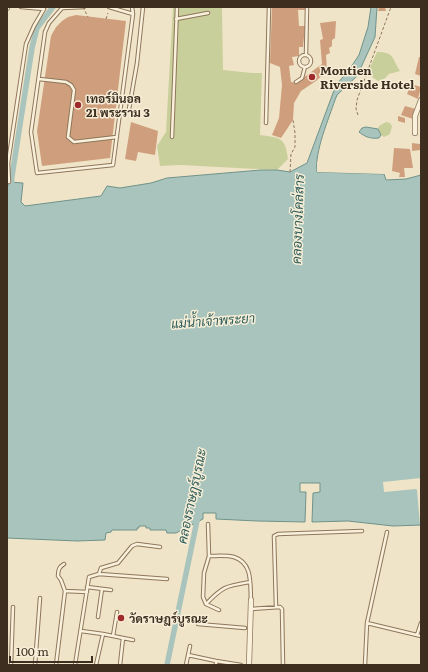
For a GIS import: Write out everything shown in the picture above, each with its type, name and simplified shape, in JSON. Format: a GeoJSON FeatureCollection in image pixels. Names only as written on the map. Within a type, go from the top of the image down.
{"type":"FeatureCollection","features":[{"type":"Feature","properties":{"kind":"street"},"geometry":{"type":"LineString","coordinates":[[415,133],[415,116],[421,100]]}},
{"type":"Feature","properties":{"kind":"street"},"geometry":{"type":"LineString","coordinates":[[249,665],[248,628],[251,600]]}},
{"type":"Feature","properties":{"kind":"lane"},"geometry":{"type":"LineString","coordinates":[[7,180],[9,182],[8,163],[26,44],[44,9],[21,7]]}},
{"type":"Feature","properties":{"kind":"lane"},"geometry":{"type":"LineString","coordinates":[[83,7],[63,8],[49,23],[45,32],[31,132],[37,173],[113,165],[133,14],[131,7]]}},
{"type":"Feature","properties":{"kind":"lane"},"geometry":{"type":"LineString","coordinates":[[109,7],[133,14]]}},
{"type":"Feature","properties":{"kind":"lane"},"geometry":{"type":"LineString","coordinates":[[129,109],[137,63],[143,7]]}},
{"type":"Feature","properties":{"kind":"lane"},"geometry":{"type":"LineString","coordinates":[[172,137],[177,7]]}},
{"type":"Feature","properties":{"kind":"lane"},"geometry":{"type":"LineString","coordinates":[[266,123],[268,7]]}},
{"type":"Feature","properties":{"kind":"lane"},"geometry":{"type":"LineString","coordinates":[[296,82],[302,78],[305,67],[309,66],[311,60],[306,55],[307,7]]}},
{"type":"Feature","properties":{"kind":"lane"},"geometry":{"type":"LineString","coordinates":[[176,19],[208,13]]}},
{"type":"Feature","properties":{"kind":"lane"},"geometry":{"type":"LineString","coordinates":[[305,67],[302,67],[299,62],[300,58],[306,55]]}},
{"type":"Feature","properties":{"kind":"lane"},"geometry":{"type":"LineString","coordinates":[[38,79],[66,82],[72,85],[74,90],[68,137],[70,140],[74,142],[117,137]]}},
{"type":"Feature","properties":{"kind":"lane"},"geometry":{"type":"LineString","coordinates":[[208,524],[209,556],[203,582],[203,597],[206,604],[219,610]]}},
{"type":"Feature","properties":{"kind":"lane"},"geometry":{"type":"LineString","coordinates":[[276,607],[274,536],[278,534],[362,532]]}},
{"type":"Feature","properties":{"kind":"lane"},"geometry":{"type":"LineString","coordinates":[[365,665],[367,623],[388,532]]}},
{"type":"Feature","properties":{"kind":"lane"},"geometry":{"type":"LineString","coordinates":[[99,574],[101,568],[118,563],[132,546],[137,544],[160,547]]}},
{"type":"Feature","properties":{"kind":"lane"},"geometry":{"type":"LineString","coordinates":[[209,556],[234,556],[245,563],[249,570],[251,600]]}},
{"type":"Feature","properties":{"kind":"lane"},"geometry":{"type":"LineString","coordinates":[[56,665],[65,591],[62,580],[58,576],[58,570],[64,564]]}},
{"type":"Feature","properties":{"kind":"lane"},"geometry":{"type":"LineString","coordinates":[[75,665],[89,577],[99,574],[167,579]]}},
{"type":"Feature","properties":{"kind":"lane"},"geometry":{"type":"LineString","coordinates":[[206,604],[224,587],[250,582]]}},
{"type":"Feature","properties":{"kind":"lane"},"geometry":{"type":"LineString","coordinates":[[87,587],[111,590]]}},
{"type":"Feature","properties":{"kind":"lane"},"geometry":{"type":"LineString","coordinates":[[98,617],[102,589]]}},
{"type":"Feature","properties":{"kind":"lane"},"geometry":{"type":"LineString","coordinates":[[65,591],[86,592]]}},
{"type":"Feature","properties":{"kind":"lane"},"geometry":{"type":"LineString","coordinates":[[35,665],[40,598]]}},
{"type":"Feature","properties":{"kind":"lane"},"geometry":{"type":"LineString","coordinates":[[11,665],[13,607]]}},
{"type":"Feature","properties":{"kind":"lane"},"geometry":{"type":"LineString","coordinates":[[251,609],[282,608],[283,665]]}},
{"type":"Feature","properties":{"kind":"lane"},"geometry":{"type":"LineString","coordinates":[[113,636],[117,612]]}},
{"type":"Feature","properties":{"kind":"lane"},"geometry":{"type":"LineString","coordinates":[[367,623],[421,636]]}},
{"type":"Feature","properties":{"kind":"lane"},"geometry":{"type":"LineString","coordinates":[[417,635],[421,623]]}},
{"type":"Feature","properties":{"kind":"lane"},"geometry":{"type":"LineString","coordinates":[[198,624],[248,628]]}},
{"type":"Feature","properties":{"kind":"lane"},"geometry":{"type":"LineString","coordinates":[[81,631],[133,640]]}},
{"type":"Feature","properties":{"kind":"lane"},"geometry":{"type":"LineString","coordinates":[[96,665],[103,634]]}},
{"type":"Feature","properties":{"kind":"lane"},"geometry":{"type":"LineString","coordinates":[[120,665],[123,638]]}},
{"type":"Feature","properties":{"kind":"lane"},"geometry":{"type":"LineString","coordinates":[[186,665],[190,646]]}},
{"type":"Feature","properties":{"kind":"lane"},"geometry":{"type":"LineString","coordinates":[[188,655],[241,665]]}},
{"type":"Feature","properties":{"kind":"path"},"geometry":{"type":"LineString","coordinates":[[83,7],[88,17]]}},
{"type":"Feature","properties":{"kind":"path"},"geometry":{"type":"LineString","coordinates":[[358,115],[356,109],[357,100],[391,7]]}},
{"type":"Feature","properties":{"kind":"path"},"geometry":{"type":"LineString","coordinates":[[106,19],[108,13]]}},
{"type":"Feature","properties":{"kind":"path"},"geometry":{"type":"LineString","coordinates":[[290,172],[291,154],[295,147],[293,120]]}},
{"type":"Feature","properties":{"kind":"green space"},"geometry":{"type":"Polygon","coordinates":[[[173,7],[222,7],[223,70],[262,73],[260,135],[281,140],[287,152],[288,159],[277,170],[181,165],[160,166],[157,146],[166,132],[173,7]]]}},
{"type":"Feature","properties":{"kind":"green space"},"geometry":{"type":"Polygon","coordinates":[[[377,52],[383,52],[390,55],[400,71],[389,74],[384,79],[378,81],[372,77],[369,70],[377,52]]]}},
{"type":"Feature","properties":{"kind":"green space"},"geometry":{"type":"Polygon","coordinates":[[[386,122],[390,123],[392,126],[390,134],[384,137],[378,129],[379,126],[386,122]]]}},
{"type":"Feature","properties":{"kind":"water"},"geometry":{"type":"Polygon","coordinates":[[[371,7],[377,7],[375,37],[357,76],[337,95],[320,146],[317,172],[384,174],[386,180],[406,179],[421,175],[421,525],[393,526],[348,521],[312,522],[313,493],[320,492],[320,483],[300,483],[300,492],[306,492],[305,522],[216,519],[216,513],[203,513],[203,519],[176,533],[167,533],[166,530],[150,530],[150,528],[146,528],[146,526],[139,526],[137,530],[112,530],[111,532],[106,533],[105,540],[77,541],[7,538],[7,189],[9,182],[23,183],[21,202],[25,206],[101,196],[107,186],[120,188],[151,183],[167,178],[261,170],[290,172],[307,163],[336,85],[359,55],[368,27],[371,7]]]}},
{"type":"Feature","properties":{"kind":"water"},"geometry":{"type":"Polygon","coordinates":[[[366,127],[378,129],[381,135],[379,138],[368,137],[359,132],[362,128],[366,127]]]}},
{"type":"Feature","properties":{"kind":"pier"},"geometry":{"type":"Polygon","coordinates":[[[317,162],[319,162],[319,170],[384,172],[384,174],[317,172],[317,162]]]}},
{"type":"Feature","properties":{"kind":"pier"},"geometry":{"type":"Polygon","coordinates":[[[421,478],[420,525],[417,490],[384,492],[383,482],[421,478]]]}},
{"type":"Feature","properties":{"kind":"building"},"geometry":{"type":"Polygon","coordinates":[[[272,7],[305,7],[305,10],[298,10],[299,26],[305,26],[303,47],[299,47],[299,56],[292,57],[294,65],[289,66],[291,82],[298,83],[322,64],[320,40],[323,39],[320,23],[336,21],[335,38],[332,40],[332,46],[329,48],[330,53],[326,55],[327,71],[316,81],[301,91],[294,103],[293,120],[281,138],[272,135],[279,118],[282,85],[280,67],[270,63],[272,7]]]}},
{"type":"Feature","properties":{"kind":"building"},"geometry":{"type":"Polygon","coordinates":[[[379,7],[385,7],[386,11],[378,11],[379,7]]]}},
{"type":"Feature","properties":{"kind":"building","name":"เทอร์มินอล 21 พระราม 3"},"geometry":{"type":"Polygon","coordinates":[[[76,15],[126,21],[110,158],[42,166],[37,131],[51,36],[56,27],[62,21],[68,17],[76,15]]]}},
{"type":"Feature","properties":{"kind":"building"},"geometry":{"type":"Polygon","coordinates":[[[419,57],[421,57],[421,76],[415,74],[419,57]]]}},
{"type":"Feature","properties":{"kind":"building"},"geometry":{"type":"Polygon","coordinates":[[[411,84],[421,87],[418,99],[407,94],[411,84]]]}},
{"type":"Feature","properties":{"kind":"building"},"geometry":{"type":"Polygon","coordinates":[[[405,106],[416,109],[413,119],[401,115],[405,106]]]}},
{"type":"Feature","properties":{"kind":"building"},"geometry":{"type":"Polygon","coordinates":[[[398,116],[405,118],[405,123],[398,121],[398,116]]]}},
{"type":"Feature","properties":{"kind":"building"},"geometry":{"type":"Polygon","coordinates":[[[131,122],[158,131],[155,155],[138,152],[136,161],[125,159],[131,122]]]}},
{"type":"Feature","properties":{"kind":"building"},"geometry":{"type":"Polygon","coordinates":[[[412,143],[420,144],[420,150],[412,151],[412,143]]]}},
{"type":"Feature","properties":{"kind":"building"},"geometry":{"type":"Polygon","coordinates":[[[394,148],[410,149],[413,168],[404,168],[405,177],[399,177],[400,173],[392,171],[394,148]]]}},
{"type":"Feature","properties":{"kind":"waterway"},"geometry":{"type":"LineString","coordinates":[[11,189],[32,48],[37,28],[53,7]]}},
{"type":"Feature","properties":{"kind":"waterway","name":"คลองราษฎร์บูรณะ"},"geometry":{"type":"LineString","coordinates":[[167,665],[198,516]]}},
{"type":"Feature","properties":{"kind":"place","name":"Montien Riverside Hotel"},"geometry":{"type":"Point","coordinates":[312,77]}},
{"type":"Feature","properties":{"kind":"place","name":"เทอร์มินอล 21 พระราม 3"},"geometry":{"type":"Point","coordinates":[78,105]}},
{"type":"Feature","properties":{"kind":"place","name":"วัดราษฎร์บูรณะ"},"geometry":{"type":"Point","coordinates":[121,618]}},
{"type":"Feature","properties":{"kind":"water label","name":"คลองบางโคล่สาร"},"geometry":{"type":"Point","coordinates":[297,219]}},
{"type":"Feature","properties":{"kind":"water label","name":"แม่น้ำเจ้าพระยา"},"geometry":{"type":"Point","coordinates":[213,320]}}]}
